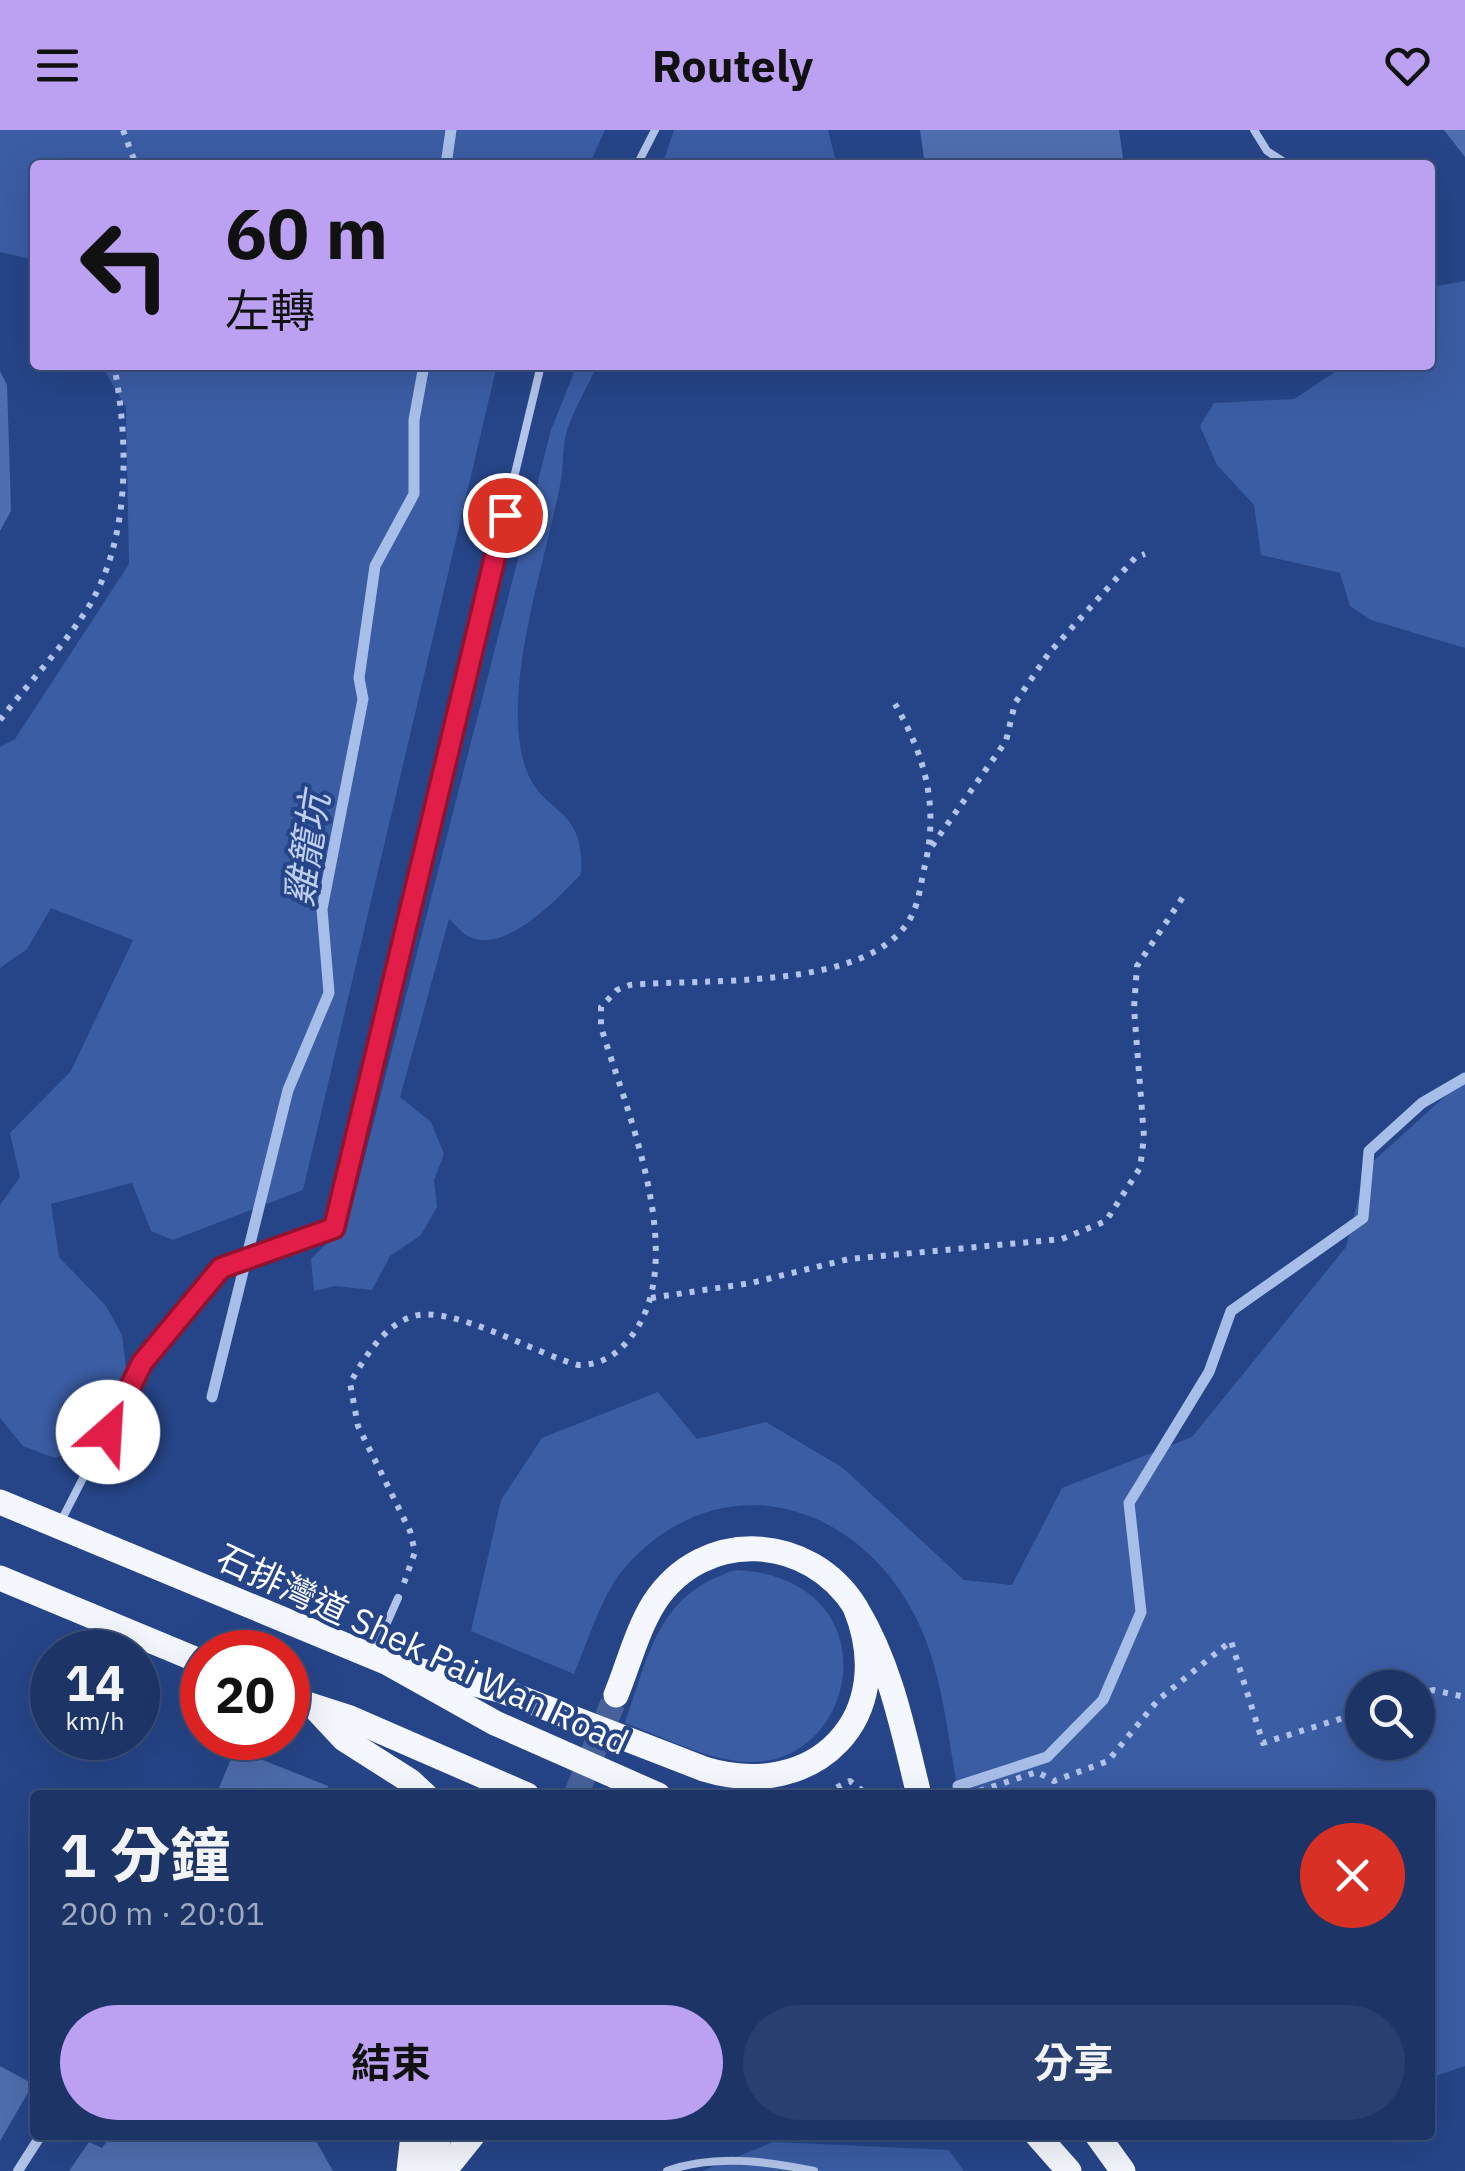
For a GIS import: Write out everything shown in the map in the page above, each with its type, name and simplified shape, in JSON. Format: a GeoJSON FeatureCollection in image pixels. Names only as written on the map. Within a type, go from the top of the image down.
{"type":"FeatureCollection","features":[{"type":"Feature","properties":{"kind":"main road","name":"石排灣道 Shek Pai Wan Road"},"geometry":{"type":"LineString","coordinates":[[0,1502],[380,1660],[495,1723],[647,1790]]}},
{"type":"Feature","properties":{"kind":"main road"},"geometry":{"type":"LineString","coordinates":[[616,1694],[652,1605],[692,1565],[718,1553],[745,1548],[798,1556],[821,1568],[855,1607],[883,1660],[917,1790]]}},
{"type":"Feature","properties":{"kind":"main road"},"geometry":{"type":"LineString","coordinates":[[0,1578],[180,1653]]}},
{"type":"Feature","properties":{"kind":"main road"},"geometry":{"type":"LineString","coordinates":[[380,1660],[500,1690],[704,1769],[734,1778],[764,1779],[810,1765],[846,1733],[864,1698],[869,1676],[864,1630],[855,1607]]}},
{"type":"Feature","properties":{"kind":"main road"},"geometry":{"type":"LineString","coordinates":[[310,1707],[350,1718],[516,1790]]}},
{"type":"Feature","properties":{"kind":"main road"},"geometry":{"type":"LineString","coordinates":[[316,1709],[344,1739],[420,1790]]}},
{"type":"Feature","properties":{"kind":"main road"},"geometry":{"type":"LineString","coordinates":[[409,2171],[412,2140]]}},
{"type":"Feature","properties":{"kind":"main road"},"geometry":{"type":"LineString","coordinates":[[425,2171],[438,2140]]}},
{"type":"Feature","properties":{"kind":"main road"},"geometry":{"type":"LineString","coordinates":[[444,2171],[469,2140]]}},
{"type":"Feature","properties":{"kind":"main road"},"geometry":{"type":"LineString","coordinates":[[1041,2140],[1069,2171]]}},
{"type":"Feature","properties":{"kind":"main road"},"geometry":{"type":"LineString","coordinates":[[1101,2140],[1123,2171]]}},
{"type":"Feature","properties":{"kind":"street"},"geometry":{"type":"LineString","coordinates":[[18,2171],[38,2140]]}},
{"type":"Feature","properties":{"kind":"lane"},"geometry":{"type":"LineString","coordinates":[[639,160],[654,130]]}},
{"type":"Feature","properties":{"kind":"lane"},"geometry":{"type":"LineString","coordinates":[[1254,130],[1267,151],[1281,160]]}},
{"type":"Feature","properties":{"kind":"lane"},"geometry":{"type":"LineString","coordinates":[[58,1526],[142,1363],[221,1268],[334,1228],[540,370]]}},
{"type":"Feature","properties":{"kind":"lane"},"geometry":{"type":"LineString","coordinates":[[380,1660],[398,1598]]}},
{"type":"Feature","properties":{"kind":"lane"},"geometry":{"type":"LineString","coordinates":[[668,2171],[684,2165],[769,2161],[814,2171]]}},
{"type":"Feature","properties":{"kind":"path"},"geometry":{"type":"LineString","coordinates":[[122,130],[134,160]]}},
{"type":"Feature","properties":{"kind":"path"},"geometry":{"type":"LineString","coordinates":[[0,720],[87,610],[109,562],[125,461],[125,422],[115,370]]}},
{"type":"Feature","properties":{"kind":"path"},"geometry":{"type":"LineString","coordinates":[[928,851],[1006,741],[1016,703],[1049,653],[1135,558],[1145,554]]}},
{"type":"Feature","properties":{"kind":"path"},"geometry":{"type":"LineString","coordinates":[[398,1598],[415,1552],[410,1531],[358,1426],[350,1384],[383,1336],[413,1316],[447,1317],[489,1330],[540,1355],[578,1365],[596,1365],[622,1348],[644,1322],[656,1281],[647,1179],[601,1027],[601,1007],[617,990],[630,986],[770,980],[816,972],[860,957],[900,932],[913,915],[928,851],[931,792],[914,738],[895,704]]}},
{"type":"Feature","properties":{"kind":"path"},"geometry":{"type":"LineString","coordinates":[[650,1298],[751,1283],[848,1259],[1062,1239],[1106,1221],[1140,1168],[1142,1152],[1136,966],[1184,896]]}},
{"type":"Feature","properties":{"kind":"path"},"geometry":{"type":"LineString","coordinates":[[982,1790],[1037,1772],[1054,1781],[1098,1768],[1158,1700],[1230,1640],[1263,1744],[1345,1717]]}},
{"type":"Feature","properties":{"kind":"path"},"geometry":{"type":"LineString","coordinates":[[1435,1690],[1465,1697]]}},
{"type":"Feature","properties":{"kind":"path"},"geometry":{"type":"LineString","coordinates":[[836,1790],[850,1781],[862,1790]]}},
{"type":"Feature","properties":{"kind":"shaded area"},"geometry":{"type":"Polygon","coordinates":[[[0,130],[605,130],[591,160],[30,160],[30,259],[0,252],[0,130]]]}},
{"type":"Feature","properties":{"kind":"shaded area"},"geometry":{"type":"Polygon","coordinates":[[[674,130],[828,130],[836,160],[664,160],[674,130]]]}},
{"type":"Feature","properties":{"kind":"shaded area"},"geometry":{"type":"Polygon","coordinates":[[[1465,281],[1465,648],[1371,620],[1350,606],[1340,573],[1261,555],[1254,505],[1217,465],[1200,426],[1214,403],[1294,399],[1338,370],[1435,370],[1435,286],[1465,281]]]}},
{"type":"Feature","properties":{"kind":"shaded area"},"geometry":{"type":"Polygon","coordinates":[[[104,370],[496,370],[303,1190],[173,1240],[151,1231],[132,1183],[51,1204],[59,1257],[106,1306],[122,1335],[129,1392],[114,1421],[83,1445],[55,1458],[23,1446],[0,1418],[0,1205],[20,1177],[10,1133],[71,1071],[133,940],[51,908],[27,949],[0,968],[0,747],[15,739],[129,564],[126,407],[104,370]]]}},
{"type":"Feature","properties":{"kind":"shaded area"},"geometry":{"type":"Polygon","coordinates":[[[575,370],[595,370],[566,433],[561,480],[528,623],[518,700],[525,766],[541,794],[577,834],[581,874],[529,922],[496,939],[466,935],[449,919],[400,1097],[431,1122],[444,1154],[434,1180],[437,1207],[421,1235],[390,1256],[372,1290],[335,1286],[314,1291],[311,1259],[348,1222],[551,430],[575,370]]]}},
{"type":"Feature","properties":{"kind":"shaded area"},"geometry":{"type":"Polygon","coordinates":[[[1465,1078],[1465,2066],[1435,2076],[1435,1790],[958,1790],[939,1686],[919,1624],[894,1583],[864,1549],[828,1525],[789,1510],[748,1505],[707,1512],[666,1532],[619,1575],[603,1602],[574,1674],[471,1631],[501,1500],[542,1438],[658,1392],[697,1439],[766,1422],[843,1468],[964,1580],[1012,1585],[1062,1488],[1192,1437],[1346,1247],[1366,1168],[1465,1078]]]}},
{"type":"Feature","properties":{"kind":"shaded area"},"geometry":{"type":"Polygon","coordinates":[[[736,1570],[786,1581],[820,1604],[839,1635],[843,1670],[835,1705],[816,1735],[786,1755],[748,1762],[701,1752],[625,1723],[650,1650],[673,1610],[689,1594],[736,1570]]]}},
{"type":"Feature","properties":{"kind":"shaded area"},"geometry":{"type":"Polygon","coordinates":[[[773,2142],[949,2150],[964,2171],[702,2171],[773,2142]]]}},
{"type":"Feature","properties":{"kind":"building"},"geometry":{"type":"Polygon","coordinates":[[[920,130],[1119,130],[1123,160],[924,160],[920,130]]]}},
{"type":"Feature","properties":{"kind":"building"},"geometry":{"type":"Polygon","coordinates":[[[1444,130],[1465,130],[1465,157],[1444,130]]]}},
{"type":"Feature","properties":{"kind":"building"},"geometry":{"type":"Polygon","coordinates":[[[0,371],[7,385],[11,511],[0,531],[0,371]]]}},
{"type":"Feature","properties":{"kind":"building"},"geometry":{"type":"Polygon","coordinates":[[[230,1760],[263,1760],[328,1786],[327,1790],[218,1790],[230,1760]]]}},
{"type":"Feature","properties":{"kind":"building"},"geometry":{"type":"Polygon","coordinates":[[[0,2066],[30,2082],[30,2089],[0,2141],[0,2066]]]}},
{"type":"Feature","properties":{"kind":"building"},"geometry":{"type":"Polygon","coordinates":[[[108,2140],[310,2140],[317,2143],[333,2171],[69,2171],[89,2142],[102,2148],[108,2140]]]}},
{"type":"Feature","properties":{"kind":"waterway","name":"雞籠坑"},"geometry":{"type":"LineString","coordinates":[[447,160],[451,130]]}},
{"type":"Feature","properties":{"kind":"waterway","name":"雞籠坑"},"geometry":{"type":"LineString","coordinates":[[212,1397],[288,1090],[329,993],[322,909],[363,699],[359,678],[375,566],[414,494],[414,420],[423,370]]}},
{"type":"Feature","properties":{"kind":"waterway"},"geometry":{"type":"LineString","coordinates":[[958,1786],[1047,1757],[1103,1700],[1141,1612],[1129,1503],[1209,1372],[1231,1311],[1363,1218],[1369,1151],[1422,1103],[1465,1078]]}},
{"type":"Feature","properties":{"kind":"tunnel"},"geometry":{"type":"LineString","coordinates":[[578,1790],[616,1695]]}},
{"type":"Feature","properties":{"kind":"route"},"geometry":{"type":"LineString","coordinates":[[108,1432],[142,1363],[221,1268],[334,1228],[505,515]]}}]}
